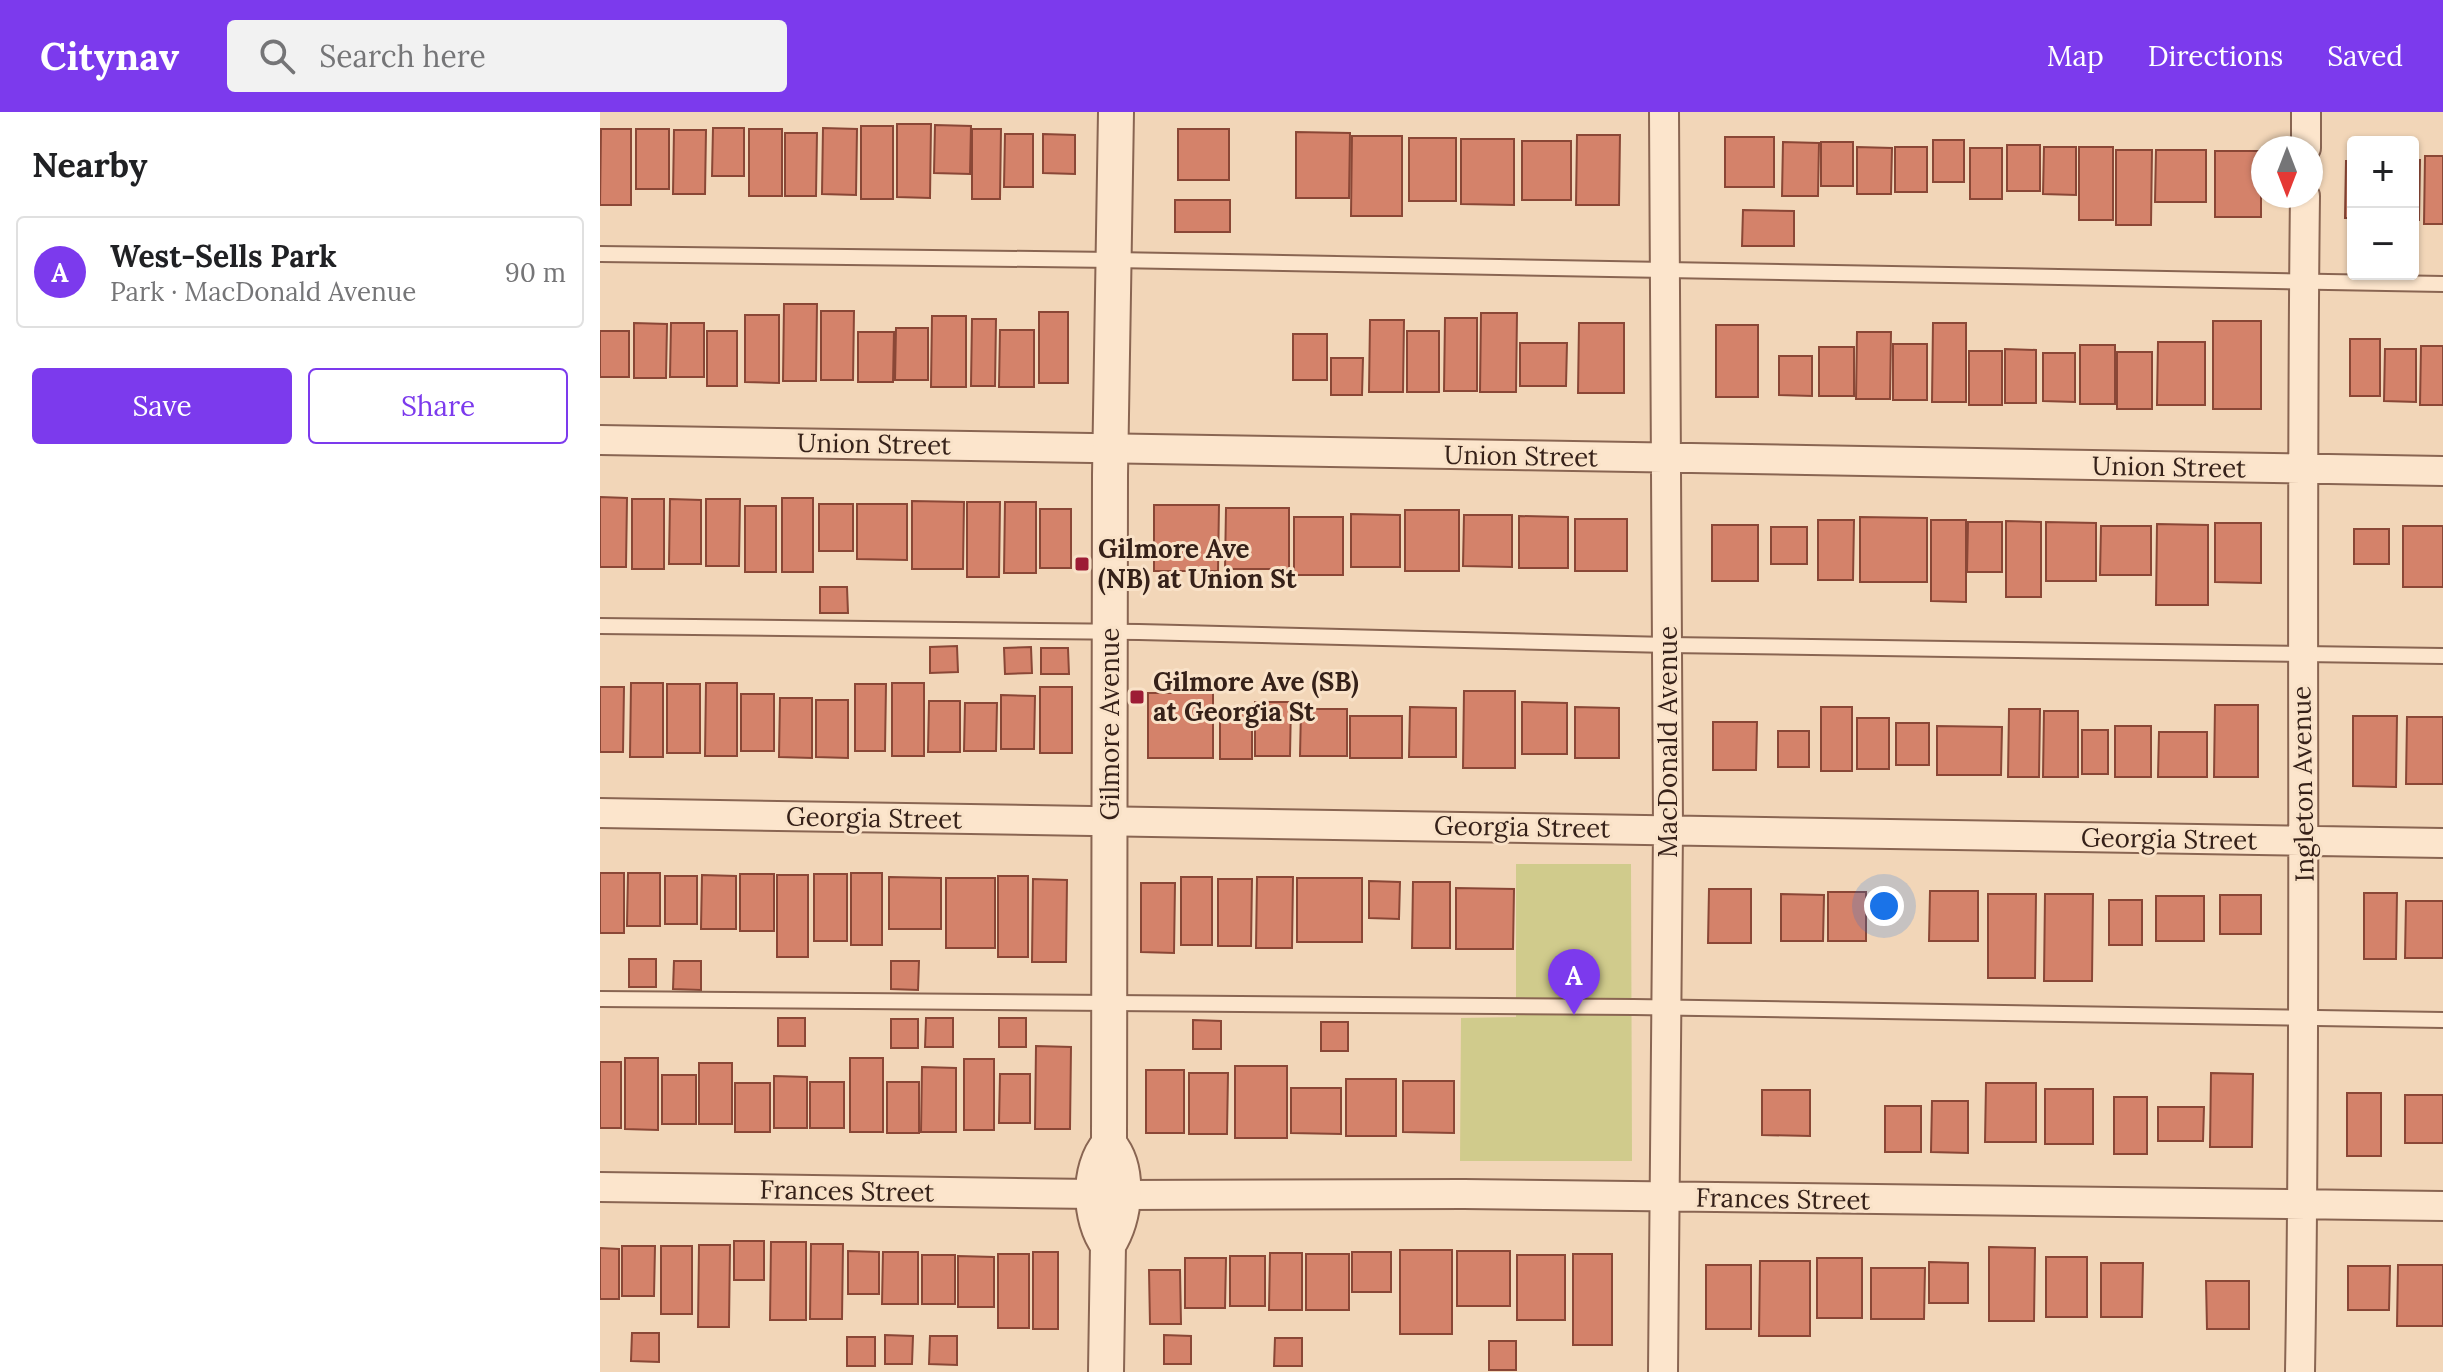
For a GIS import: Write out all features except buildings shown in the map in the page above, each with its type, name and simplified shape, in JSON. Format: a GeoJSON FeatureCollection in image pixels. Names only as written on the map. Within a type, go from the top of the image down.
{"type":"FeatureCollection","features":[{"type":"Feature","properties":{"kind":"street","name":"Gilmore Avenue"},"geometry":{"type":"LineString","coordinates":[[1106,1372],[1108,1245],[1100,1234],[1108,1195],[1099,1156],[1109,1144],[1110,447],[1116,112]]}},
{"type":"Feature","properties":{"kind":"street","name":"MacDonald Avenue"},"geometry":{"type":"LineString","coordinates":[[1663,1372],[1668,829],[1664,112]]}},
{"type":"Feature","properties":{"kind":"street"},"geometry":{"type":"LineString","coordinates":[[2306,112],[2306,136]]}},
{"type":"Feature","properties":{"kind":"street","name":"Ingleton Avenue"},"geometry":{"type":"LineString","coordinates":[[2300,1372],[2305,840],[2301,653],[2305,208]]}},
{"type":"Feature","properties":{"kind":"street","name":"Union Street"},"geometry":{"type":"LineString","coordinates":[[600,440],[2443,471]]}},
{"type":"Feature","properties":{"kind":"street","name":"Georgia Street"},"geometry":{"type":"LineString","coordinates":[[600,813],[2443,843]]}},
{"type":"Feature","properties":{"kind":"street","name":"Frances Street"},"geometry":{"type":"LineString","coordinates":[[600,1187],[1108,1195],[1464,1194],[2443,1206]]}},
{"type":"Feature","properties":{"kind":"lane"},"geometry":{"type":"LineString","coordinates":[[600,254],[2443,284]]}},
{"type":"Feature","properties":{"kind":"lane"},"geometry":{"type":"LineString","coordinates":[[600,626],[1110,631],[1668,645],[2443,656]]}},
{"type":"Feature","properties":{"kind":"lane"},"geometry":{"type":"LineString","coordinates":[[600,999],[1665,1008],[2443,1020]]}},
{"type":"Feature","properties":{"kind":"shaded area"},"geometry":{"type":"Polygon","coordinates":[[[1516,864],[1631,864],[1632,1161],[1460,1161],[1461,1018],[1516,1017],[1516,864]]]}},
{"type":"Feature","properties":{"kind":"place","name":"Gilmore Ave (NB) at Union St"},"geometry":{"type":"Point","coordinates":[1082,564]}},
{"type":"Feature","properties":{"kind":"place","name":"Gilmore Ave (SB) at Georgia St"},"geometry":{"type":"Point","coordinates":[1137,697]}},
{"type":"Feature","properties":{"kind":"place","name":"West-Sells Park"},"geometry":{"type":"Point","coordinates":[1574,1015]}}]}
